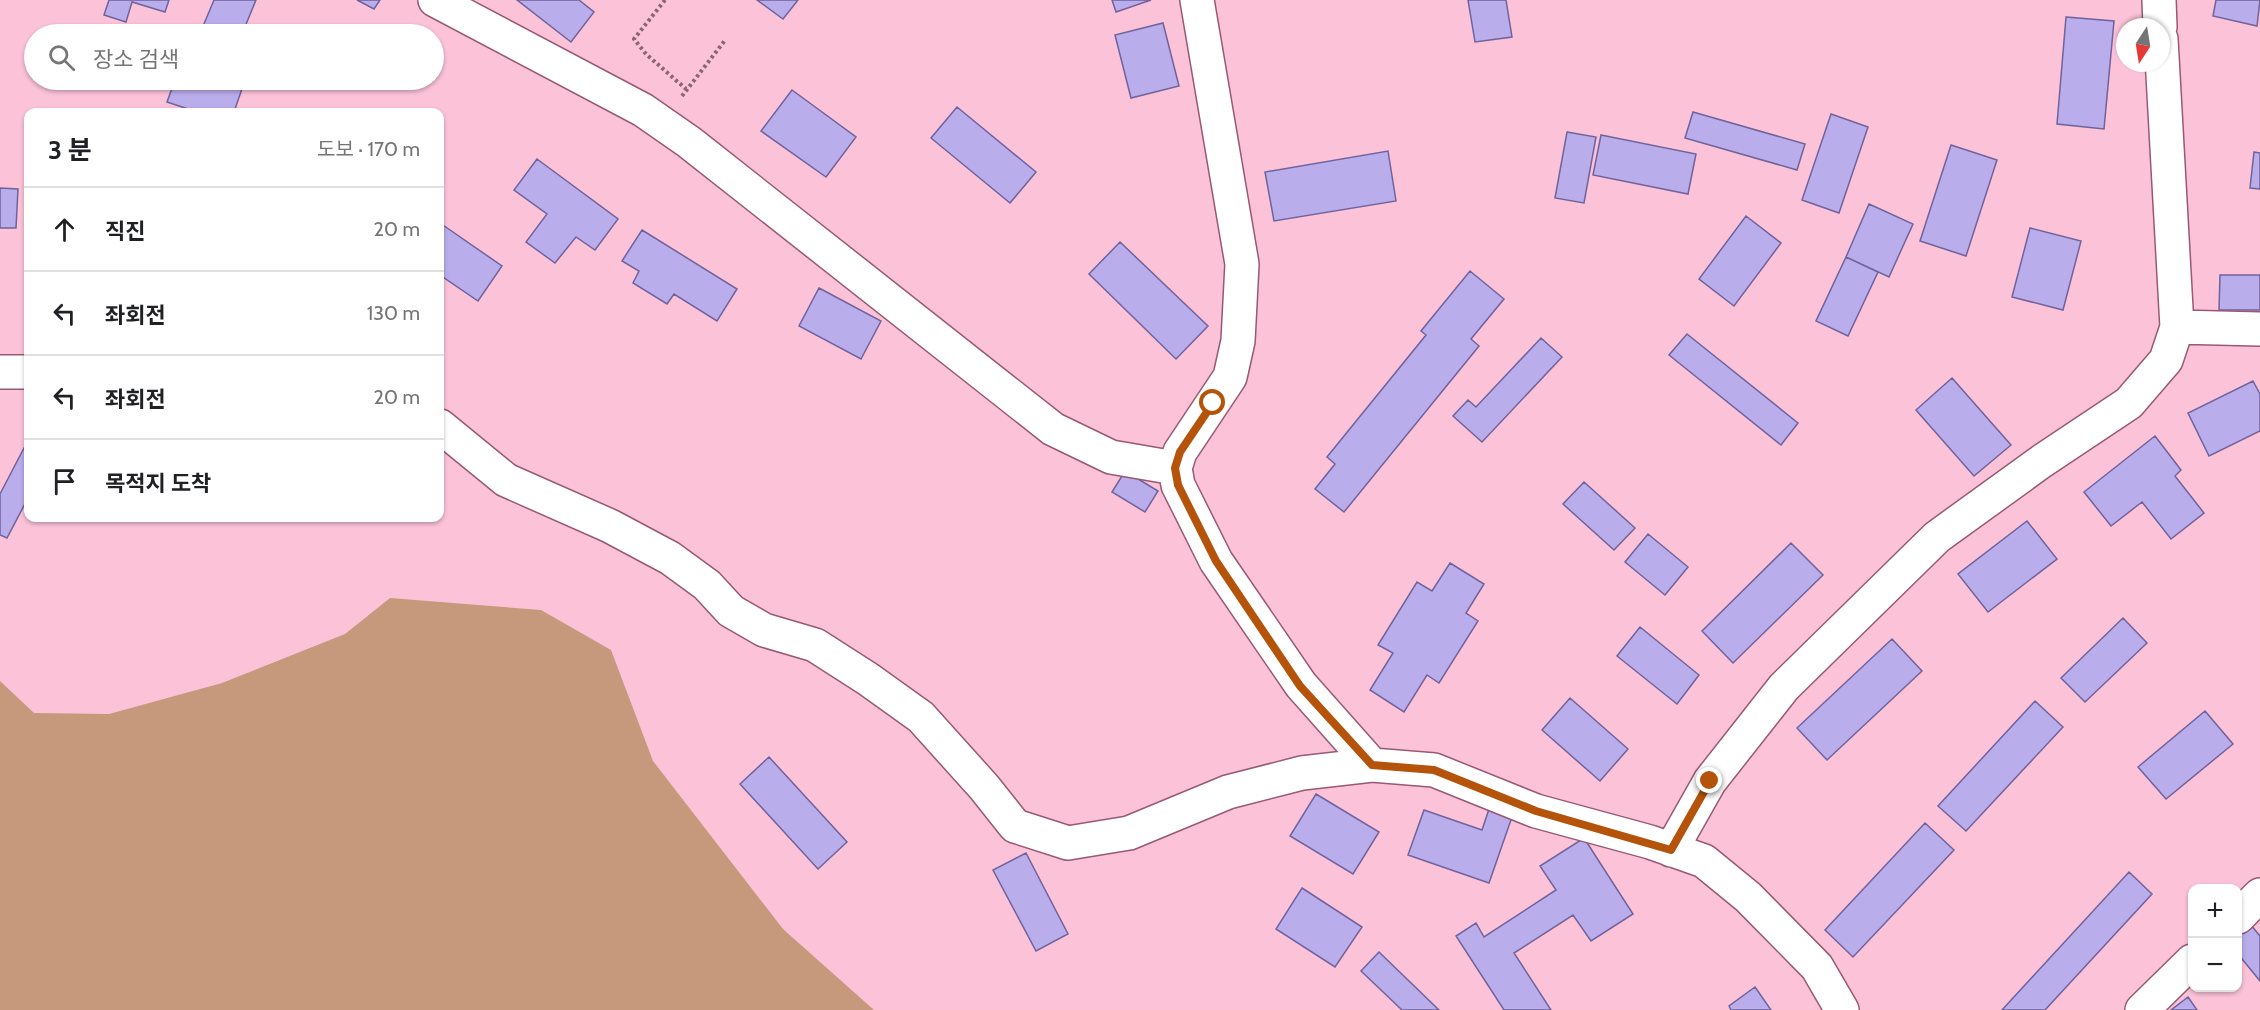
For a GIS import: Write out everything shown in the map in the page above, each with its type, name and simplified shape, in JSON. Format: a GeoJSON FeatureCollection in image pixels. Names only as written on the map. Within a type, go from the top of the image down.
{"type":"FeatureCollection","features":[{"type":"Feature","properties":{"kind":"street"},"geometry":{"type":"LineString","coordinates":[[435,0],[643,110],[690,142],[1053,429],[1111,457],[1175,468]]}},
{"type":"Feature","properties":{"kind":"street"},"geometry":{"type":"LineString","coordinates":[[1197,0],[1242,264],[1239,341],[1230,377],[1180,452],[1175,468],[1178,485],[1216,561],[1300,686],[1372,765]]}},
{"type":"Feature","properties":{"kind":"street"},"geometry":{"type":"LineString","coordinates":[[2159,0],[2160,18]]}},
{"type":"Feature","properties":{"kind":"street"},"geometry":{"type":"LineString","coordinates":[[1671,850],[1710,781],[1784,687],[1937,537],[2042,461],[2129,403],[2166,360],[2177,327],[2163,72]]}},
{"type":"Feature","properties":{"kind":"street"},"geometry":{"type":"LineString","coordinates":[[2177,327],[2260,329]]}},
{"type":"Feature","properties":{"kind":"street"},"geometry":{"type":"LineString","coordinates":[[0,372],[24,372]]}},
{"type":"Feature","properties":{"kind":"street"},"geometry":{"type":"LineString","coordinates":[[444,429],[506,480],[610,526],[670,558],[707,585],[731,611],[764,630],[815,645],[868,679],[921,717],[984,787],[1015,826],[1068,843],[1129,833],[1228,792],[1302,773],[1372,765],[1434,770],[1536,811],[1704,861],[1748,897],[1817,967],[1842,1010]]}},
{"type":"Feature","properties":{"kind":"street"},"geometry":{"type":"LineString","coordinates":[[2242,913],[2260,896]]}},
{"type":"Feature","properties":{"kind":"street"},"geometry":{"type":"LineString","coordinates":[[2142,1010],[2188,966]]}},
{"type":"Feature","properties":{"kind":"path"},"geometry":{"type":"LineString","coordinates":[[665,0],[634,39],[646,54],[686,89]]}},
{"type":"Feature","properties":{"kind":"path"},"geometry":{"type":"LineString","coordinates":[[665,125],[686,89],[726,39]]}},
{"type":"Feature","properties":{"kind":"shaded area"},"geometry":{"type":"Polygon","coordinates":[[[390,598],[541,610],[611,650],[653,761],[783,929],[874,1010],[0,1010],[0,681],[34,713],[109,714],[222,683],[345,634],[390,598]]]}},
{"type":"Feature","properties":{"kind":"building"},"geometry":{"type":"Polygon","coordinates":[[[109,0],[169,0],[165,12],[132,2],[126,22],[104,15],[109,0]]]}},
{"type":"Feature","properties":{"kind":"building"},"geometry":{"type":"Polygon","coordinates":[[[214,0],[256,0],[246,24],[204,24],[214,0]]]}},
{"type":"Feature","properties":{"kind":"building"},"geometry":{"type":"Polygon","coordinates":[[[357,0],[380,0],[374,9],[357,0]]]}},
{"type":"Feature","properties":{"kind":"building"},"geometry":{"type":"Polygon","coordinates":[[[517,0],[579,0],[594,12],[571,42],[517,0]]]}},
{"type":"Feature","properties":{"kind":"building"},"geometry":{"type":"Polygon","coordinates":[[[757,0],[798,0],[783,19],[757,0]]]}},
{"type":"Feature","properties":{"kind":"building"},"geometry":{"type":"Polygon","coordinates":[[[1112,0],[1151,0],[1116,12],[1112,0]]]}},
{"type":"Feature","properties":{"kind":"building"},"geometry":{"type":"Polygon","coordinates":[[[1468,0],[1506,0],[1512,37],[1475,42],[1468,0]]]}},
{"type":"Feature","properties":{"kind":"building"},"geometry":{"type":"Polygon","coordinates":[[[2216,0],[2260,0],[2257,26],[2213,16],[2216,0]]]}},
{"type":"Feature","properties":{"kind":"building"},"geometry":{"type":"Polygon","coordinates":[[[2066,17],[2114,21],[2104,129],[2057,124],[2066,17]]]}},
{"type":"Feature","properties":{"kind":"building"},"geometry":{"type":"Polygon","coordinates":[[[1163,23],[1179,86],[1131,98],[1115,35],[1163,23]]]}},
{"type":"Feature","properties":{"kind":"building"},"geometry":{"type":"Polygon","coordinates":[[[171,90],[242,90],[235,108],[185,108],[167,102],[171,90]]]}},
{"type":"Feature","properties":{"kind":"building"},"geometry":{"type":"Polygon","coordinates":[[[792,90],[856,137],[826,177],[761,131],[792,90]]]}},
{"type":"Feature","properties":{"kind":"building"},"geometry":{"type":"Polygon","coordinates":[[[957,107],[1036,172],[1010,203],[931,138],[957,107]]]}},
{"type":"Feature","properties":{"kind":"building"},"geometry":{"type":"Polygon","coordinates":[[[1693,112],[1805,144],[1797,170],[1685,138],[1693,112]]]}},
{"type":"Feature","properties":{"kind":"building"},"geometry":{"type":"Polygon","coordinates":[[[1831,114],[1868,127],[1839,213],[1802,200],[1831,114]]]}},
{"type":"Feature","properties":{"kind":"building"},"geometry":{"type":"Polygon","coordinates":[[[1567,132],[1596,137],[1584,203],[1555,198],[1567,132]]]}},
{"type":"Feature","properties":{"kind":"building"},"geometry":{"type":"Polygon","coordinates":[[[1601,135],[1696,154],[1688,194],[1593,175],[1601,135]]]}},
{"type":"Feature","properties":{"kind":"building"},"geometry":{"type":"Polygon","coordinates":[[[1951,145],[1997,160],[1966,256],[1920,241],[1951,145]]]}},
{"type":"Feature","properties":{"kind":"building"},"geometry":{"type":"Polygon","coordinates":[[[1388,151],[1396,201],[1274,221],[1265,172],[1388,151]]]}},
{"type":"Feature","properties":{"kind":"building"},"geometry":{"type":"Polygon","coordinates":[[[2254,152],[2260,153],[2260,189],[2250,188],[2254,152]]]}},
{"type":"Feature","properties":{"kind":"building"},"geometry":{"type":"Polygon","coordinates":[[[537,159],[618,219],[595,250],[576,237],[555,263],[526,242],[547,214],[514,190],[537,159]]]}},
{"type":"Feature","properties":{"kind":"building"},"geometry":{"type":"Polygon","coordinates":[[[0,188],[18,189],[16,228],[0,228],[0,188]]]}},
{"type":"Feature","properties":{"kind":"building"},"geometry":{"type":"Polygon","coordinates":[[[1869,204],[1913,224],[1889,277],[1846,257],[1869,204]]]}},
{"type":"Feature","properties":{"kind":"building"},"geometry":{"type":"Polygon","coordinates":[[[1746,216],[1781,243],[1734,306],[1699,279],[1746,216]]]}},
{"type":"Feature","properties":{"kind":"building"},"geometry":{"type":"Polygon","coordinates":[[[444,226],[502,266],[478,301],[444,278],[444,226]]]}},
{"type":"Feature","properties":{"kind":"building"},"geometry":{"type":"Polygon","coordinates":[[[2030,228],[2081,241],[2063,310],[2012,297],[2030,228]]]}},
{"type":"Feature","properties":{"kind":"building"},"geometry":{"type":"Polygon","coordinates":[[[642,230],[737,289],[717,321],[674,294],[667,304],[633,283],[639,271],[622,261],[642,230]]]}},
{"type":"Feature","properties":{"kind":"building"},"geometry":{"type":"Polygon","coordinates":[[[1120,242],[1208,326],[1176,359],[1089,274],[1120,242]]]}},
{"type":"Feature","properties":{"kind":"building"},"geometry":{"type":"Polygon","coordinates":[[[1846,257],[1878,272],[1848,336],[1816,321],[1846,257]]]}},
{"type":"Feature","properties":{"kind":"building"},"geometry":{"type":"Polygon","coordinates":[[[1470,271],[1504,299],[1471,339],[1479,346],[1344,512],[1315,489],[1335,464],[1327,457],[1426,335],[1421,331],[1470,271]]]}},
{"type":"Feature","properties":{"kind":"building"},"geometry":{"type":"Polygon","coordinates":[[[2220,275],[2260,275],[2260,310],[2219,310],[2220,275]]]}},
{"type":"Feature","properties":{"kind":"building"},"geometry":{"type":"Polygon","coordinates":[[[819,288],[881,321],[861,359],[799,326],[819,288]]]}},
{"type":"Feature","properties":{"kind":"building"},"geometry":{"type":"Polygon","coordinates":[[[1687,334],[1798,423],[1781,445],[1669,355],[1687,334]]]}},
{"type":"Feature","properties":{"kind":"building"},"geometry":{"type":"Polygon","coordinates":[[[1541,338],[1562,357],[1482,442],[1453,416],[1468,400],[1476,407],[1541,338]]]}},
{"type":"Feature","properties":{"kind":"building"},"geometry":{"type":"Polygon","coordinates":[[[1952,378],[2011,445],[1974,476],[1916,410],[1952,378]]]}},
{"type":"Feature","properties":{"kind":"building"},"geometry":{"type":"Polygon","coordinates":[[[2253,381],[2260,394],[2260,431],[2209,456],[2188,413],[2253,381]]]}},
{"type":"Feature","properties":{"kind":"building"},"geometry":{"type":"Polygon","coordinates":[[[2155,436],[2181,470],[2175,476],[2204,513],[2171,539],[2142,502],[2111,526],[2084,492],[2155,436]]]}},
{"type":"Feature","properties":{"kind":"building"},"geometry":{"type":"Polygon","coordinates":[[[24,448],[24,506],[7,538],[0,535],[0,494],[24,448]]]}},
{"type":"Feature","properties":{"kind":"building"},"geometry":{"type":"Polygon","coordinates":[[[1125,471],[1158,491],[1145,512],[1112,492],[1125,471]]]}},
{"type":"Feature","properties":{"kind":"building"},"geometry":{"type":"Polygon","coordinates":[[[1584,482],[1635,528],[1614,550],[1563,504],[1584,482]]]}},
{"type":"Feature","properties":{"kind":"building"},"geometry":{"type":"Polygon","coordinates":[[[2027,521],[2057,559],[1988,612],[1958,574],[2027,521]]]}},
{"type":"Feature","properties":{"kind":"building"},"geometry":{"type":"Polygon","coordinates":[[[1648,534],[1688,567],[1665,595],[1625,562],[1648,534]]]}},
{"type":"Feature","properties":{"kind":"building"},"geometry":{"type":"Polygon","coordinates":[[[1791,543],[1823,575],[1733,663],[1702,631],[1791,543]]]}},
{"type":"Feature","properties":{"kind":"building"},"geometry":{"type":"Polygon","coordinates":[[[1450,563],[1484,584],[1466,613],[1478,621],[1439,683],[1427,675],[1404,712],[1370,690],[1393,653],[1378,645],[1417,582],[1432,591],[1450,563]]]}},
{"type":"Feature","properties":{"kind":"building"},"geometry":{"type":"Polygon","coordinates":[[[2123,618],[2147,643],[2085,702],[2061,678],[2123,618]]]}},
{"type":"Feature","properties":{"kind":"building"},"geometry":{"type":"Polygon","coordinates":[[[1640,627],[1699,675],[1677,704],[1617,656],[1640,627]]]}},
{"type":"Feature","properties":{"kind":"building"},"geometry":{"type":"Polygon","coordinates":[[[1892,639],[1922,671],[1827,760],[1797,728],[1892,639]]]}},
{"type":"Feature","properties":{"kind":"building"},"geometry":{"type":"Polygon","coordinates":[[[1570,698],[1628,749],[1600,781],[1542,730],[1570,698]]]}},
{"type":"Feature","properties":{"kind":"building"},"geometry":{"type":"Polygon","coordinates":[[[2035,701],[2063,727],[1966,831],[1938,806],[2035,701]]]}},
{"type":"Feature","properties":{"kind":"building"},"geometry":{"type":"Polygon","coordinates":[[[2205,711],[2233,744],[2166,799],[2138,767],[2205,711]]]}},
{"type":"Feature","properties":{"kind":"building"},"geometry":{"type":"Polygon","coordinates":[[[769,757],[847,842],[818,869],[740,784],[769,757]]]}},
{"type":"Feature","properties":{"kind":"building"},"geometry":{"type":"Polygon","coordinates":[[[1316,794],[1379,832],[1353,874],[1290,836],[1316,794]]]}},
{"type":"Feature","properties":{"kind":"building"},"geometry":{"type":"Polygon","coordinates":[[[1489,809],[1512,817],[1489,883],[1408,855],[1424,810],[1482,830],[1489,809]]]}},
{"type":"Feature","properties":{"kind":"building"},"geometry":{"type":"Polygon","coordinates":[[[1925,823],[1954,850],[1853,957],[1825,930],[1925,823]]]}},
{"type":"Feature","properties":{"kind":"building"},"geometry":{"type":"Polygon","coordinates":[[[1584,838],[1633,914],[1591,941],[1573,915],[1514,953],[1551,1010],[1504,1010],[1456,936],[1476,923],[1484,937],[1556,890],[1540,866],[1584,838]]]}},
{"type":"Feature","properties":{"kind":"building"},"geometry":{"type":"Polygon","coordinates":[[[1026,853],[1068,934],[1036,951],[993,870],[1026,853]]]}},
{"type":"Feature","properties":{"kind":"building"},"geometry":{"type":"Polygon","coordinates":[[[2129,872],[2152,894],[2045,1010],[2002,1010],[2129,872]]]}},
{"type":"Feature","properties":{"kind":"building"},"geometry":{"type":"Polygon","coordinates":[[[1302,888],[1362,927],[1335,967],[1276,929],[1302,888]]]}},
{"type":"Feature","properties":{"kind":"building"},"geometry":{"type":"Polygon","coordinates":[[[2250,924],[2260,936],[2260,981],[2242,959],[2242,931],[2250,924]]]}},
{"type":"Feature","properties":{"kind":"building"},"geometry":{"type":"Polygon","coordinates":[[[1379,952],[1439,1010],[1402,1010],[1361,971],[1379,952]]]}},
{"type":"Feature","properties":{"kind":"building"},"geometry":{"type":"Polygon","coordinates":[[[1755,987],[1771,1010],[1731,1010],[1729,1006],[1755,987]]]}},
{"type":"Feature","properties":{"kind":"building"},"geometry":{"type":"Polygon","coordinates":[[[2188,997],[2197,1010],[2171,1010],[2188,997]]]}},
{"type":"Feature","properties":{"kind":"route"},"geometry":{"type":"LineString","coordinates":[[1213,403],[1180,452],[1175,468],[1178,485],[1216,561],[1300,686],[1372,765],[1434,770],[1536,811],[1650,842],[1671,850],[1710,781]]}}]}
